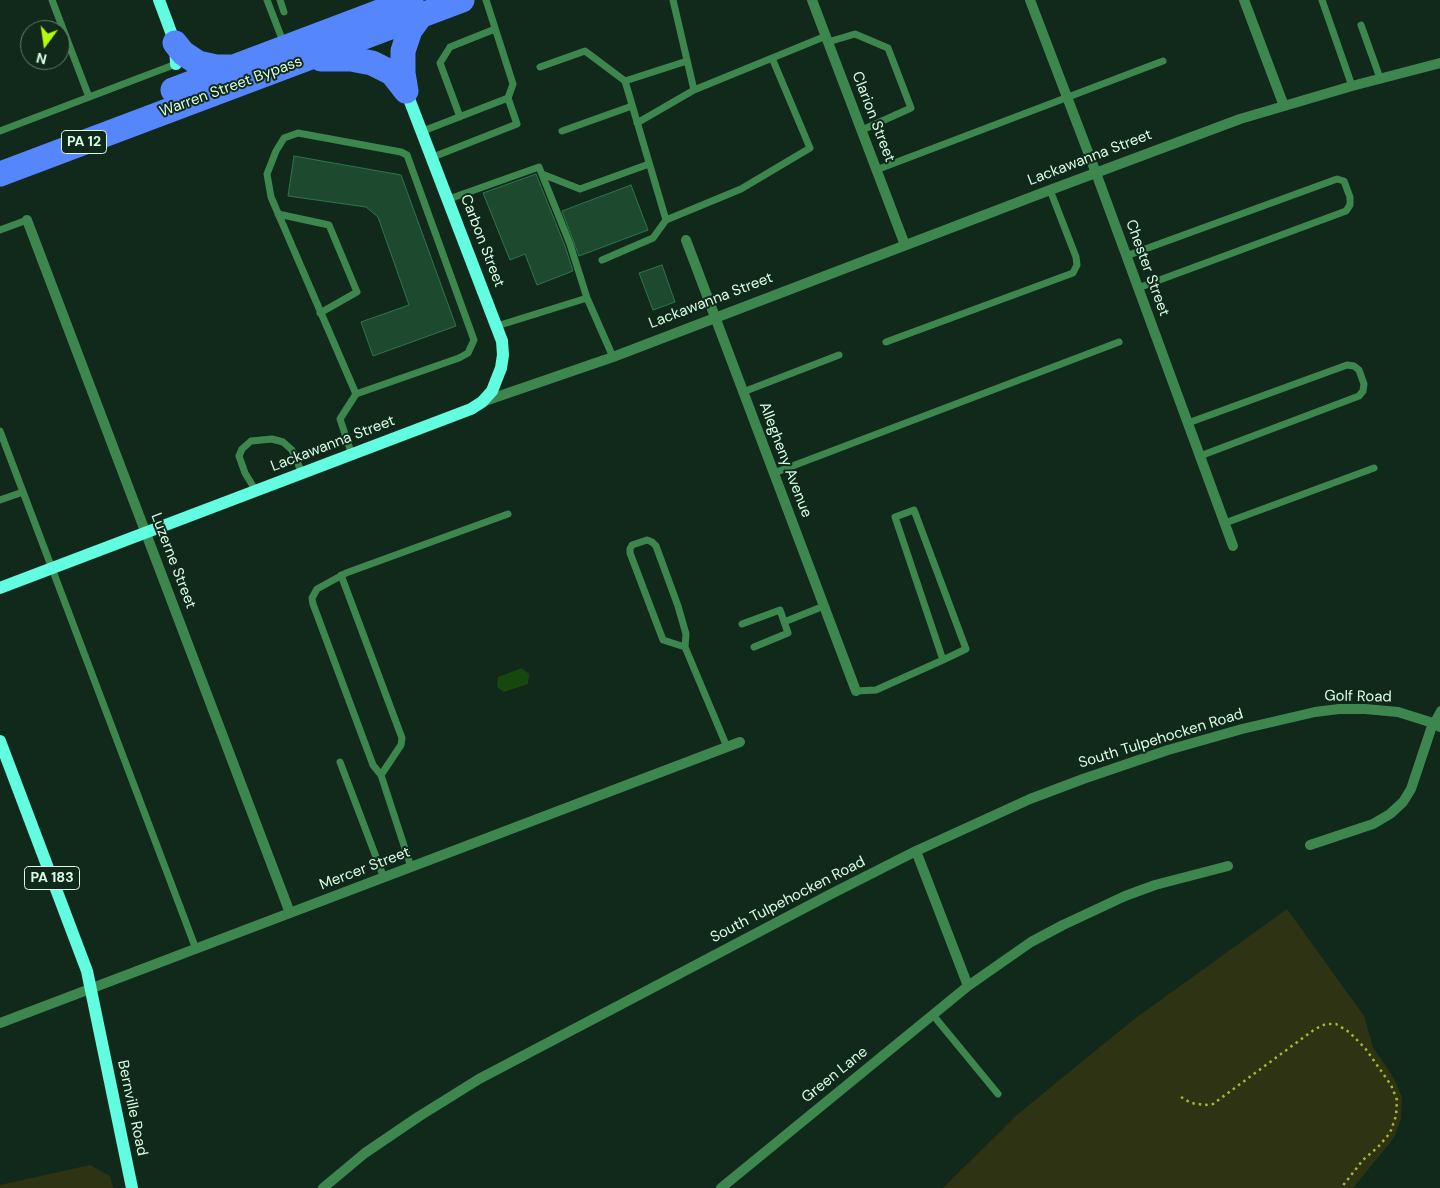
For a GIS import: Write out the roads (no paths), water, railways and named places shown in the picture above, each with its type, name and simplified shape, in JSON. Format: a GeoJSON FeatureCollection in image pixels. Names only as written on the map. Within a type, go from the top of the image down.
{"type":"FeatureCollection","features":[{"type":"Feature","properties":{"kind":"highway","name":"Warren Street Bypass"},"geometry":{"type":"LineString","coordinates":[[0,156],[166,102],[416,8],[462,0]]}},
{"type":"Feature","properties":{"kind":"highway","name":"Warren Street Bypass"},"geometry":{"type":"LineString","coordinates":[[0,174],[166,102],[234,67],[296,53],[375,6],[416,8]]}},
{"type":"Feature","properties":{"kind":"highway"},"geometry":{"type":"LineString","coordinates":[[406,90],[402,62],[403,51],[416,8]]}},
{"type":"Feature","properties":{"kind":"highway"},"geometry":{"type":"LineString","coordinates":[[166,102],[176,53],[183,53],[198,64],[216,68],[234,67]]}},
{"type":"Feature","properties":{"kind":"highway"},"geometry":{"type":"LineString","coordinates":[[296,53],[372,63],[392,73],[406,90]]}},
{"type":"Feature","properties":{"kind":"main road"},"geometry":{"type":"LineString","coordinates":[[159,0],[176,53]]}},
{"type":"Feature","properties":{"kind":"main road","name":"Carbon Street"},"geometry":{"type":"LineString","coordinates":[[406,90],[502,341],[503,355],[500,368],[492,391],[482,402]]}},
{"type":"Feature","properties":{"kind":"main road","name":"Lackawanna Street"},"geometry":{"type":"LineString","coordinates":[[0,588],[471,410],[482,402]]}},
{"type":"Feature","properties":{"kind":"main road","name":"PA 183"},"geometry":{"type":"LineString","coordinates":[[0,740],[87,971],[91,989]]}},
{"type":"Feature","properties":{"kind":"main road","name":"Bernville Road"},"geometry":{"type":"LineString","coordinates":[[91,989],[132,1188]]}},
{"type":"Feature","properties":{"kind":"street","name":"Clarion Street"},"geometry":{"type":"LineString","coordinates":[[812,0],[905,245]]}},
{"type":"Feature","properties":{"kind":"street","name":"Chester Street"},"geometry":{"type":"LineString","coordinates":[[1030,0],[1096,172],[1233,546]]}},
{"type":"Feature","properties":{"kind":"street"},"geometry":{"type":"LineString","coordinates":[[1244,0],[1284,106]]}},
{"type":"Feature","properties":{"kind":"street","name":"Lackawanna Street"},"geometry":{"type":"LineString","coordinates":[[482,402],[613,357],[1096,172],[1240,120],[1380,78],[1440,63]]}},
{"type":"Feature","properties":{"kind":"street","name":"Luzerne Street"},"geometry":{"type":"LineString","coordinates":[[27,220],[290,913]]}},
{"type":"Feature","properties":{"kind":"street","name":"Allegheny Avenue"},"geometry":{"type":"LineString","coordinates":[[686,240],[856,691]]}},
{"type":"Feature","properties":{"kind":"street","name":"Golf Road"},"geometry":{"type":"LineString","coordinates":[[1302,714],[1339,709],[1398,712],[1438,724]]}},
{"type":"Feature","properties":{"kind":"street","name":"South Tulpehocken Road"},"geometry":{"type":"LineString","coordinates":[[323,1188],[365,1154],[403,1127],[479,1079],[916,851],[998,813],[1091,776],[1168,750],[1302,714]]}},
{"type":"Feature","properties":{"kind":"street"},"geometry":{"type":"LineString","coordinates":[[1310,846],[1373,824],[1390,814],[1403,802],[1411,789],[1438,724]]}},
{"type":"Feature","properties":{"kind":"street","name":"Mercer Street"},"geometry":{"type":"LineString","coordinates":[[0,1023],[740,742]]}},
{"type":"Feature","properties":{"kind":"street"},"geometry":{"type":"LineString","coordinates":[[916,851],[968,986]]}},
{"type":"Feature","properties":{"kind":"street","name":"Green Lane"},"geometry":{"type":"LineString","coordinates":[[721,1188],[968,986],[1031,942],[1072,920],[1155,885],[1228,866]]}},
{"type":"Feature","properties":{"kind":"lane"},"geometry":{"type":"LineString","coordinates":[[52,0],[88,98]]}},
{"type":"Feature","properties":{"kind":"lane"},"geometry":{"type":"LineString","coordinates":[[267,0],[296,53]]}},
{"type":"Feature","properties":{"kind":"lane"},"geometry":{"type":"LineString","coordinates":[[280,0],[284,12]]}},
{"type":"Feature","properties":{"kind":"lane"},"geometry":{"type":"LineString","coordinates":[[433,157],[517,124],[508,98],[513,84],[486,0]]}},
{"type":"Feature","properties":{"kind":"lane"},"geometry":{"type":"LineString","coordinates":[[672,0],[694,90]]}},
{"type":"Feature","properties":{"kind":"lane"},"geometry":{"type":"LineString","coordinates":[[1322,0],[1352,86]]}},
{"type":"Feature","properties":{"kind":"lane"},"geometry":{"type":"LineString","coordinates":[[1361,25],[1380,78]]}},
{"type":"Feature","properties":{"kind":"lane"},"geometry":{"type":"LineString","coordinates":[[460,117],[440,63],[450,47],[495,29]]}},
{"type":"Feature","properties":{"kind":"lane"},"geometry":{"type":"LineString","coordinates":[[637,123],[694,90],[772,58],[827,39],[855,34],[888,48],[912,108],[862,130]]}},
{"type":"Feature","properties":{"kind":"lane"},"geometry":{"type":"LineString","coordinates":[[540,67],[585,51],[624,81],[666,220]]}},
{"type":"Feature","properties":{"kind":"lane"},"geometry":{"type":"LineString","coordinates":[[0,131],[88,98],[176,53]]}},
{"type":"Feature","properties":{"kind":"lane"},"geometry":{"type":"LineString","coordinates":[[602,260],[653,238],[666,220],[741,189],[810,148],[772,58]]}},
{"type":"Feature","properties":{"kind":"lane"},"geometry":{"type":"LineString","coordinates":[[876,170],[1163,60]]}},
{"type":"Feature","properties":{"kind":"lane"},"geometry":{"type":"LineString","coordinates":[[624,81],[687,61]]}},
{"type":"Feature","properties":{"kind":"lane"},"geometry":{"type":"LineString","coordinates":[[423,132],[508,98]]}},
{"type":"Feature","properties":{"kind":"lane"},"geometry":{"type":"LineString","coordinates":[[562,131],[632,106]]}},
{"type":"Feature","properties":{"kind":"lane"},"geometry":{"type":"LineString","coordinates":[[352,455],[340,419],[356,394],[458,358],[468,353],[474,340],[407,155],[401,152],[298,134],[284,138],[276,151],[267,174],[270,197],[356,394]]}},
{"type":"Feature","properties":{"kind":"lane"},"geometry":{"type":"LineString","coordinates":[[449,199],[540,170],[580,189],[649,164]]}},
{"type":"Feature","properties":{"kind":"lane"},"geometry":{"type":"LineString","coordinates":[[540,170],[570,244],[587,298],[613,357]]}},
{"type":"Feature","properties":{"kind":"lane"},"geometry":{"type":"LineString","coordinates":[[1126,256],[1337,179],[1344,181],[1350,197],[1350,205],[1346,211],[1138,288]]}},
{"type":"Feature","properties":{"kind":"lane"},"geometry":{"type":"LineString","coordinates":[[886,342],[1073,273],[1077,265],[1076,257],[1050,190]]}},
{"type":"Feature","properties":{"kind":"lane"},"geometry":{"type":"LineString","coordinates":[[278,214],[329,225],[357,292],[320,312]]}},
{"type":"Feature","properties":{"kind":"lane"},"geometry":{"type":"LineString","coordinates":[[0,230],[27,220]]}},
{"type":"Feature","properties":{"kind":"lane"},"geometry":{"type":"LineString","coordinates":[[497,326],[587,298]]}},
{"type":"Feature","properties":{"kind":"lane"},"geometry":{"type":"LineString","coordinates":[[774,473],[1119,342]]}},
{"type":"Feature","properties":{"kind":"lane"},"geometry":{"type":"LineString","coordinates":[[743,392],[839,356]]}},
{"type":"Feature","properties":{"kind":"lane"},"geometry":{"type":"LineString","coordinates":[[1188,423],[1347,365],[1354,366],[1359,370],[1364,384],[1363,391],[1359,396],[1200,456]]}},
{"type":"Feature","properties":{"kind":"lane"},"geometry":{"type":"LineString","coordinates":[[0,431],[196,949]]}},
{"type":"Feature","properties":{"kind":"lane"},"geometry":{"type":"LineString","coordinates":[[256,491],[245,472],[239,456],[242,449],[252,442],[272,439],[282,442],[292,450],[302,474]]}},
{"type":"Feature","properties":{"kind":"lane"},"geometry":{"type":"LineString","coordinates":[[1225,523],[1374,468]]}},
{"type":"Feature","properties":{"kind":"lane"},"geometry":{"type":"LineString","coordinates":[[0,500],[23,492]]}},
{"type":"Feature","properties":{"kind":"lane"},"geometry":{"type":"LineString","coordinates":[[856,691],[876,690],[943,660],[966,649],[914,510],[894,517],[943,660]]}},
{"type":"Feature","properties":{"kind":"lane"},"geometry":{"type":"LineString","coordinates":[[411,867],[381,775],[373,765],[312,598],[317,589],[342,575],[508,514]]}},
{"type":"Feature","properties":{"kind":"lane"},"geometry":{"type":"LineString","coordinates":[[684,647],[662,640],[630,553],[632,545],[647,540],[656,546],[681,615],[686,634],[684,647],[727,747]]}},
{"type":"Feature","properties":{"kind":"lane"},"geometry":{"type":"LineString","coordinates":[[342,575],[402,738],[401,745],[381,775]]}},
{"type":"Feature","properties":{"kind":"lane"},"geometry":{"type":"LineString","coordinates":[[784,622],[824,606]]}},
{"type":"Feature","properties":{"kind":"lane"},"geometry":{"type":"LineString","coordinates":[[742,624],[780,610],[788,633],[754,647]]}},
{"type":"Feature","properties":{"kind":"lane"},"geometry":{"type":"LineString","coordinates":[[1438,724],[1440,710]]}},
{"type":"Feature","properties":{"kind":"lane"},"geometry":{"type":"LineString","coordinates":[[340,762],[384,878]]}},
{"type":"Feature","properties":{"kind":"lane"},"geometry":{"type":"LineString","coordinates":[[933,1015],[998,1094]]}}]}
